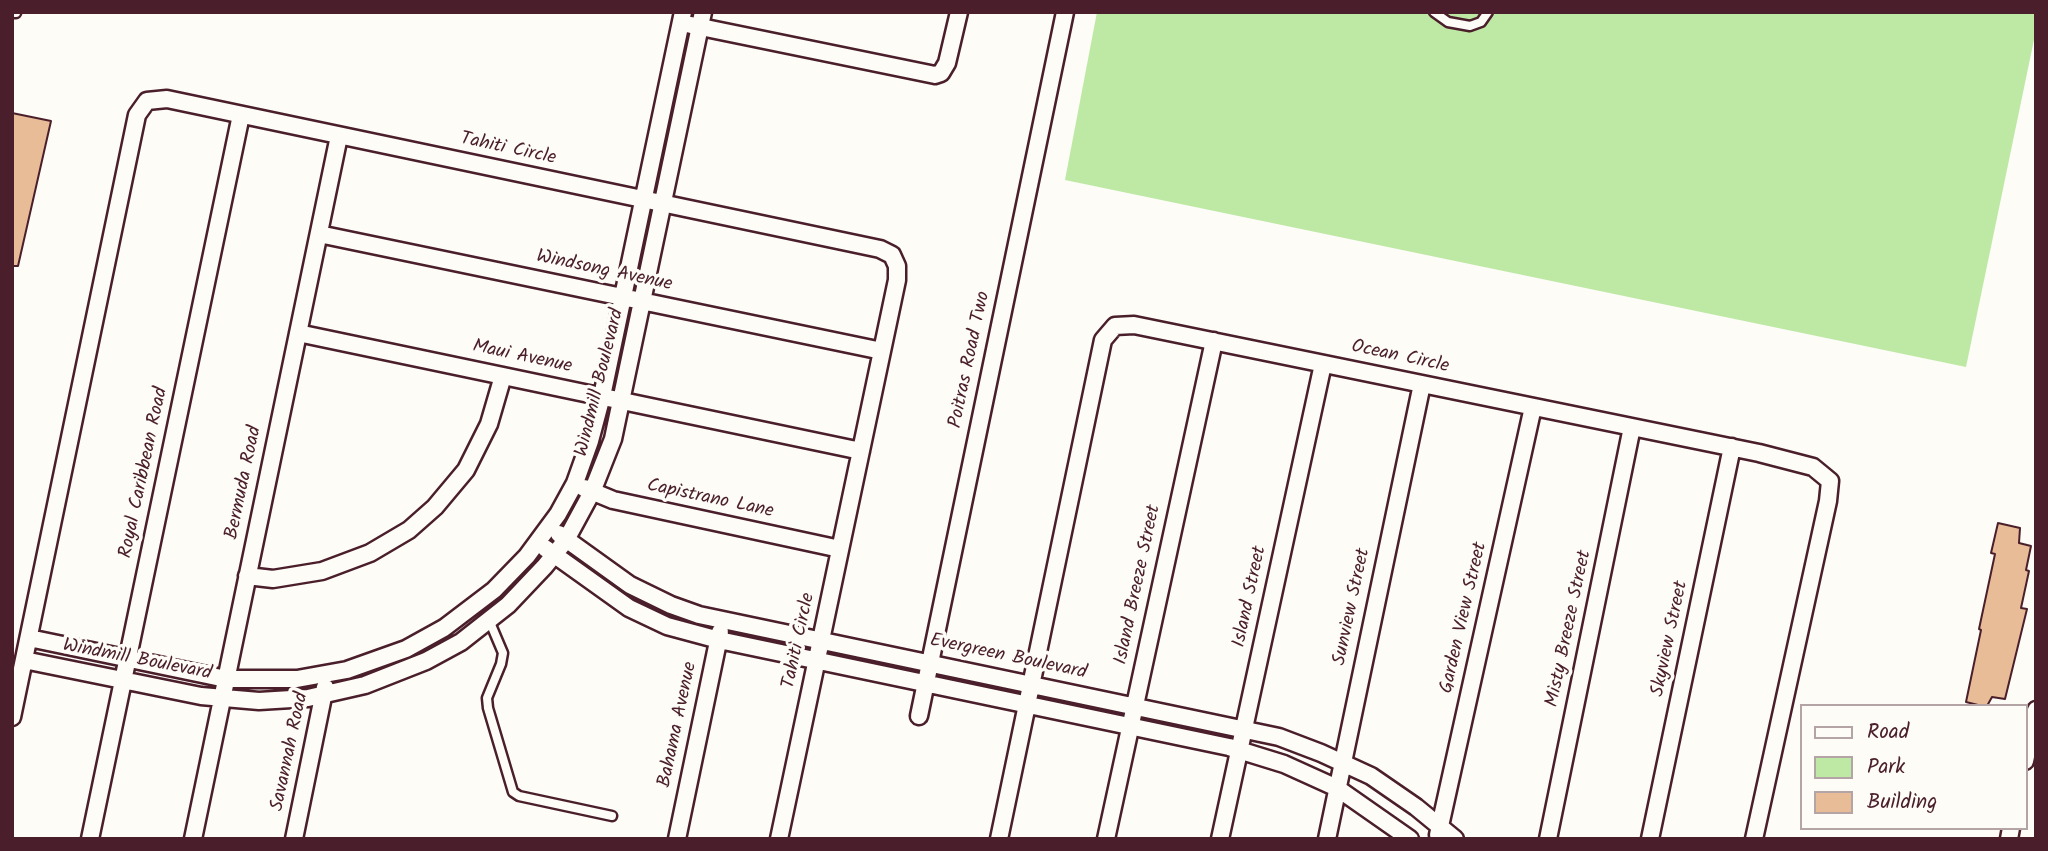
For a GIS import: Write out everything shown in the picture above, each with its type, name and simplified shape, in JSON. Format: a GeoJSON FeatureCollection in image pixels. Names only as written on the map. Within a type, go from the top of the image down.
{"type":"FeatureCollection","features":[{"type":"Feature","properties":{"kind":"street"},"geometry":{"type":"LineString","coordinates":[[681,18],[701,20],[935,75],[941,73],[947,63],[959,12]]}},
{"type":"Feature","properties":{"kind":"street","name":"Poitras Road Two"},"geometry":{"type":"LineString","coordinates":[[919,716],[1065,12]]}},
{"type":"Feature","properties":{"kind":"street","name":"Windmill Boulevard"},"geometry":{"type":"LineString","coordinates":[[29,638],[226,679],[288,679],[326,674],[387,657],[444,628],[494,590],[549,527],[575,483],[590,442],[681,18]]}},
{"type":"Feature","properties":{"kind":"street","name":"Windmill Boulevard"},"geometry":{"type":"LineString","coordinates":[[24,660],[222,699],[277,701],[325,695],[365,685],[426,661],[461,642],[523,590],[566,540],[592,492],[610,449],[701,20]]}},
{"type":"Feature","properties":{"kind":"street","name":"Tahiti Circle"},"geometry":{"type":"LineString","coordinates":[[12,717],[137,116],[147,102],[159,99],[886,251],[895,260],[898,273],[779,839]]}},
{"type":"Feature","properties":{"kind":"street","name":"Royal Caribbean Road"},"geometry":{"type":"LineString","coordinates":[[90,839],[241,116]]}},
{"type":"Feature","properties":{"kind":"street","name":"Bermuda Road"},"geometry":{"type":"LineString","coordinates":[[193,839],[339,136]]}},
{"type":"Feature","properties":{"kind":"street","name":"Windsong Avenue"},"geometry":{"type":"LineString","coordinates":[[319,234],[881,351]]}},
{"type":"Feature","properties":{"kind":"street","name":"Ocean Circle"},"geometry":{"type":"LineString","coordinates":[[999,839],[1103,340],[1115,326],[1134,325],[1732,447],[1813,467],[1830,481],[1828,501],[1754,839]]}},
{"type":"Feature","properties":{"kind":"street","name":"Maui Avenue"},"geometry":{"type":"LineString","coordinates":[[298,333],[861,450]]}},
{"type":"Feature","properties":{"kind":"street","name":"Island Breeze Street"},"geometry":{"type":"LineString","coordinates":[[1106,839],[1214,341]]}},
{"type":"Feature","properties":{"kind":"street","name":"Island Street"},"geometry":{"type":"LineString","coordinates":[[1220,839],[1323,364]]}},
{"type":"Feature","properties":{"kind":"street"},"geometry":{"type":"LineString","coordinates":[[247,576],[288,578],[330,569],[370,554],[409,530],[435,508],[466,470],[489,424],[503,376]]}},
{"type":"Feature","properties":{"kind":"street","name":"Sunview Street"},"geometry":{"type":"LineString","coordinates":[[1327,839],[1422,384]]}},
{"type":"Feature","properties":{"kind":"street","name":"Garden View Street"},"geometry":{"type":"LineString","coordinates":[[1439,833],[1533,407]]}},
{"type":"Feature","properties":{"kind":"street","name":"Misty Breeze Street"},"geometry":{"type":"LineString","coordinates":[[1548,839],[1632,427]]}},
{"type":"Feature","properties":{"kind":"street","name":"Skyview Street"},"geometry":{"type":"LineString","coordinates":[[1650,839],[1732,447]]}},
{"type":"Feature","properties":{"kind":"street","name":"Capistrano Lane"},"geometry":{"type":"LineString","coordinates":[[575,483],[613,500],[840,549]]}},
{"type":"Feature","properties":{"kind":"street","name":"Evergreen Boulevard"},"geometry":{"type":"LineString","coordinates":[[549,527],[643,593],[684,610],[1279,737],[1371,776],[1439,833],[1455,839]]}},
{"type":"Feature","properties":{"kind":"street"},"geometry":{"type":"LineString","coordinates":[[538,542],[591,583],[641,615],[674,629],[1238,750],[1284,764],[1338,788],[1410,839]]}},
{"type":"Feature","properties":{"kind":"street","name":"Bahama Avenue"},"geometry":{"type":"LineString","coordinates":[[677,839],[723,620]]}},
{"type":"Feature","properties":{"kind":"street","name":"Savannah Road"},"geometry":{"type":"LineString","coordinates":[[294,839],[325,695],[326,674]]}},
{"type":"Feature","properties":{"kind":"street"},"geometry":{"type":"LineString","coordinates":[[2027,752],[2036,710]]}},
{"type":"Feature","properties":{"kind":"lane"},"geometry":{"type":"LineString","coordinates":[[1434,12],[1448,22],[1470,26],[1481,22],[1488,12]]}},
{"type":"Feature","properties":{"kind":"lane"},"geometry":{"type":"LineString","coordinates":[[489,620],[503,653],[487,698],[488,708],[513,792],[519,796],[612,817]]}},
{"type":"Feature","properties":{"kind":"green space"},"geometry":{"type":"Polygon","coordinates":[[[1097,12],[2036,12],[2036,30],[1966,367],[1065,180],[1097,12]]]}},
{"type":"Feature","properties":{"kind":"building"},"geometry":{"type":"Polygon","coordinates":[[[12,113],[51,121],[18,266],[12,266],[12,113]]]}},
{"type":"Feature","properties":{"kind":"building"},"geometry":{"type":"Polygon","coordinates":[[[1998,523],[2020,528],[2019,543],[2031,546],[2021,608],[2027,609],[2005,699],[1992,697],[1988,704],[1974,704],[1966,702],[1995,554],[1991,553],[1998,523]]]}}]}
